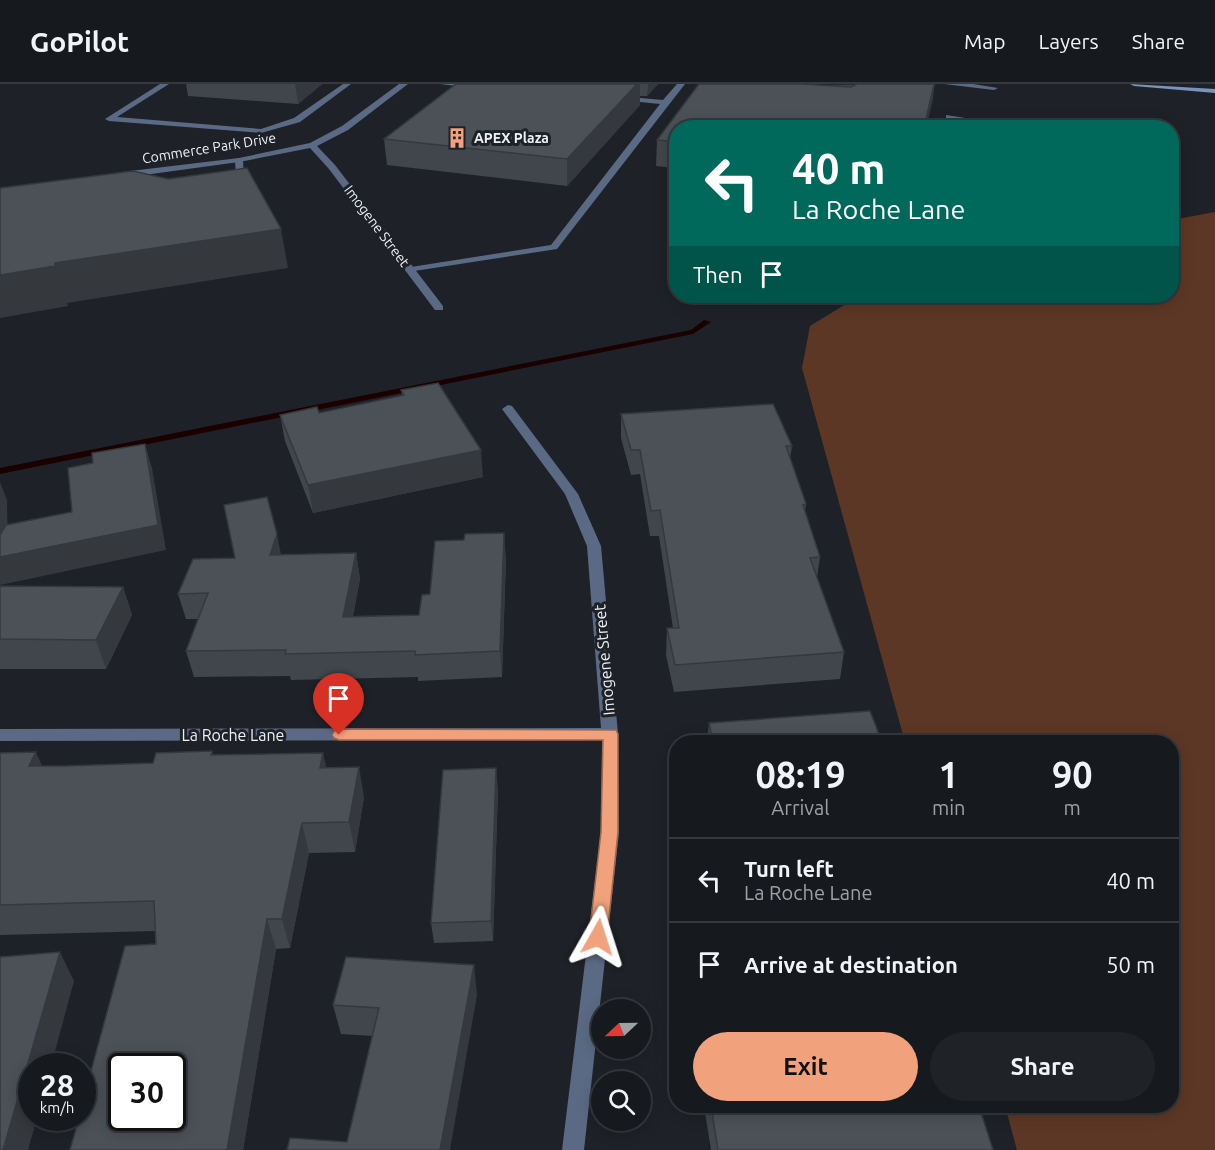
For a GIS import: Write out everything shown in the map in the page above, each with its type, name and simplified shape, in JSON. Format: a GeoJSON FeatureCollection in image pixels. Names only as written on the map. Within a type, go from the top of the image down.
{"type":"FeatureCollection","features":[{"type":"Feature","properties":{"kind":"main road"},"geometry":{"type":"LineString","coordinates":[[1134,84],[1215,91]]}},
{"type":"Feature","properties":{"kind":"street"},"geometry":{"type":"LineString","coordinates":[[165,84],[109,119],[261,131],[278,129],[306,117],[347,84]]}},
{"type":"Feature","properties":{"kind":"street","name":"Commerce Park Drive"},"geometry":{"type":"LineString","coordinates":[[114,176],[239,160],[312,145],[345,128],[404,84]]}},
{"type":"Feature","properties":{"kind":"street"},"geometry":{"type":"LineString","coordinates":[[444,84],[487,87]]}},
{"type":"Feature","properties":{"kind":"street"},"geometry":{"type":"LineString","coordinates":[[411,270],[554,247],[681,84]]}},
{"type":"Feature","properties":{"kind":"street"},"geometry":{"type":"LineString","coordinates":[[948,84],[994,88]]}},
{"type":"Feature","properties":{"kind":"street"},"geometry":{"type":"LineString","coordinates":[[610,98],[665,102]]}},
{"type":"Feature","properties":{"kind":"street"},"geometry":{"type":"LineString","coordinates":[[949,117],[968,119]]}},
{"type":"Feature","properties":{"kind":"street","name":"Imogene Street"},"geometry":{"type":"LineString","coordinates":[[312,145],[332,166],[439,308]]}},
{"type":"Feature","properties":{"kind":"street"},"geometry":{"type":"LineString","coordinates":[[239,160],[240,178]]}},
{"type":"Feature","properties":{"kind":"street","name":"Imogene Street"},"geometry":{"type":"LineString","coordinates":[[508,409],[571,494],[594,546],[610,734],[610,832],[573,1150]]}},
{"type":"Feature","properties":{"kind":"street","name":"La Roche Lane"},"geometry":{"type":"LineString","coordinates":[[0,735],[610,734]]}},
{"type":"Feature","properties":{"kind":"shaded area"},"geometry":{"type":"Polygon","coordinates":[[[1215,212],[1215,1150],[1017,1150],[1007,1113],[1179,1113],[1179,735],[903,735],[802,368],[810,326],[848,303],[1179,303],[1179,219],[1215,212]]]}},
{"type":"Feature","properties":{"kind":"building"},"geometry":{"type":"Polygon","coordinates":[[[456,84],[637,84],[567,159],[384,139],[456,84]]]}},
{"type":"Feature","properties":{"kind":"building"},"geometry":{"type":"Polygon","coordinates":[[[699,84],[802,84],[851,87],[857,84],[934,84],[926,120],[672,120],[699,84]]]}},
{"type":"Feature","properties":{"kind":"building"},"geometry":{"type":"Polygon","coordinates":[[[669,124],[669,141],[657,140],[669,124]]]}},
{"type":"Feature","properties":{"kind":"building"},"geometry":{"type":"Polygon","coordinates":[[[247,168],[281,229],[55,263],[55,266],[0,275],[0,188],[133,171],[168,179],[247,168]]]}},
{"type":"Feature","properties":{"kind":"building"},"geometry":{"type":"Polygon","coordinates":[[[438,383],[481,450],[308,485],[280,415],[317,407],[319,413],[404,395],[401,390],[438,383]]]}},
{"type":"Feature","properties":{"kind":"building"},"geometry":{"type":"Polygon","coordinates":[[[773,404],[792,446],[786,446],[806,504],[803,505],[820,557],[810,558],[844,652],[675,665],[667,628],[679,628],[660,510],[651,511],[640,450],[631,450],[621,414],[773,404]]]}},
{"type":"Feature","properties":{"kind":"building"},"geometry":{"type":"Polygon","coordinates":[[[145,444],[158,525],[0,557],[0,535],[6,525],[72,512],[68,468],[93,463],[92,453],[145,444]]]}},
{"type":"Feature","properties":{"kind":"building"},"geometry":{"type":"Polygon","coordinates":[[[267,497],[277,534],[270,555],[356,553],[343,617],[419,615],[422,595],[430,594],[435,541],[464,540],[465,534],[504,533],[500,651],[415,655],[415,651],[285,654],[286,650],[186,651],[208,593],[178,594],[193,559],[235,558],[224,505],[267,497]]]}},
{"type":"Feature","properties":{"kind":"building"},"geometry":{"type":"Polygon","coordinates":[[[0,586],[123,587],[96,640],[0,639],[0,586]]]}},
{"type":"Feature","properties":{"kind":"building"},"geometry":{"type":"Polygon","coordinates":[[[870,711],[879,735],[712,735],[709,723],[870,711]]]}},
{"type":"Feature","properties":{"kind":"building"},"geometry":{"type":"Polygon","coordinates":[[[212,751],[211,755],[323,753],[320,768],[359,767],[349,822],[302,823],[282,919],[267,919],[227,1150],[70,1150],[75,1131],[96,1131],[96,1053],[125,946],[156,944],[154,901],[0,905],[0,753],[36,752],[29,766],[153,763],[156,753],[212,751]]]}},
{"type":"Feature","properties":{"kind":"building"},"geometry":{"type":"Polygon","coordinates":[[[496,768],[491,921],[431,923],[443,770],[496,768]]]}},
{"type":"Feature","properties":{"kind":"building"},"geometry":{"type":"Polygon","coordinates":[[[60,952],[31,1053],[18,1053],[18,1098],[3,1150],[0,1150],[0,957],[60,952]]]}},
{"type":"Feature","properties":{"kind":"building"},"geometry":{"type":"Polygon","coordinates":[[[346,957],[474,965],[440,1150],[287,1150],[290,1138],[347,1142],[379,1008],[333,1005],[346,957]]]}},
{"type":"Feature","properties":{"kind":"building"},"geometry":{"type":"Polygon","coordinates":[[[712,1113],[981,1113],[993,1150],[718,1150],[712,1113]]]}},
{"type":"Feature","properties":{"kind":"waterway"},"geometry":{"type":"LineString","coordinates":[[0,471],[693,332],[707,322]]}},
{"type":"Feature","properties":{"kind":"place","name":"APEX Plaza"},"geometry":{"type":"Point","coordinates":[457,138]}},
{"type":"Feature","properties":{"kind":"route"},"geometry":{"type":"LineString","coordinates":[[339,735],[610,734],[610,832],[598,937]]}}]}
